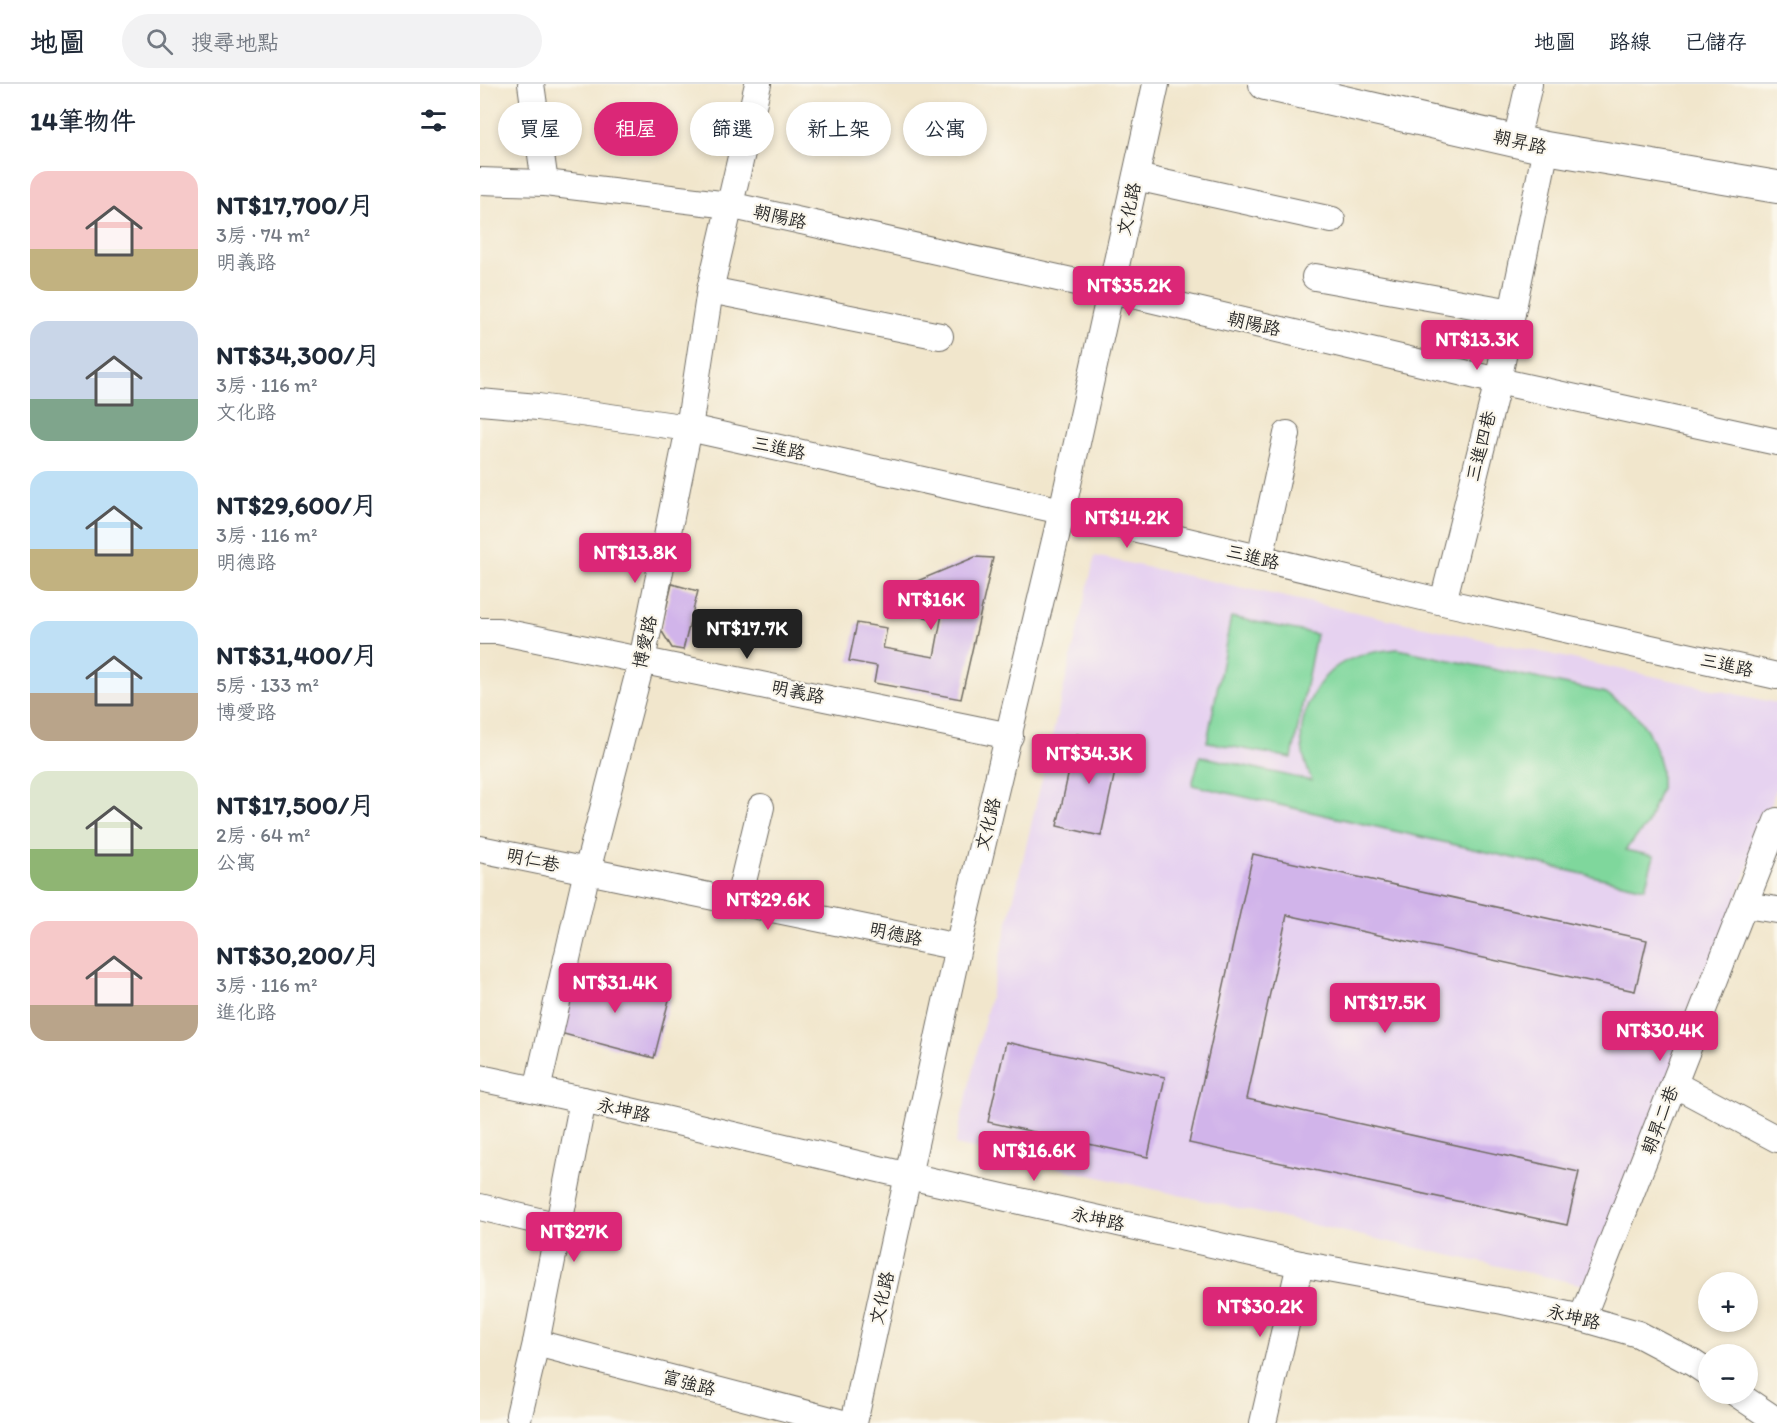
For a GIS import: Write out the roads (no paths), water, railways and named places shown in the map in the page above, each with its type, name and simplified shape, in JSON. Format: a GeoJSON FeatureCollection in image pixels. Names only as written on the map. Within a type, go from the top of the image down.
{"type":"FeatureCollection","features":[{"type":"Feature","properties":{"kind":"main road","name":"朝昇路"},"geometry":{"type":"LineString","coordinates":[[1265,84],[1531,144],[1777,187]]}},
{"type":"Feature","properties":{"kind":"street"},"geometry":{"type":"LineString","coordinates":[[531,84],[545,183]]}},
{"type":"Feature","properties":{"kind":"street","name":"博愛路"},"geometry":{"type":"LineString","coordinates":[[537,1090],[587,871],[642,660],[689,428],[710,290],[758,84]]}},
{"type":"Feature","properties":{"kind":"street","name":"文化路"},"geometry":{"type":"LineString","coordinates":[[854,1423],[958,947],[1062,511],[1156,84]]}},
{"type":"Feature","properties":{"kind":"street","name":"三進四巷"},"geometry":{"type":"LineString","coordinates":[[1443,602],[1498,381],[1512,312],[1531,144],[1529,84]]}},
{"type":"Feature","properties":{"kind":"street"},"geometry":{"type":"LineString","coordinates":[[1136,177],[1332,220]]}},
{"type":"Feature","properties":{"kind":"street","name":"朝陽路"},"geometry":{"type":"LineString","coordinates":[[480,182],[545,183],[729,205],[1112,290],[1498,381],[1777,442]]}},
{"type":"Feature","properties":{"kind":"street"},"geometry":{"type":"LineString","coordinates":[[1315,276],[1512,312]]}},
{"type":"Feature","properties":{"kind":"street"},"geometry":{"type":"LineString","coordinates":[[710,290],[940,336]]}},
{"type":"Feature","properties":{"kind":"street","name":"三進路"},"geometry":{"type":"LineString","coordinates":[[480,402],[538,407],[689,428],[1062,511],[1443,602],[1777,676]]}},
{"type":"Feature","properties":{"kind":"street"},"geometry":{"type":"LineString","coordinates":[[1260,558],[1287,434]]}},
{"type":"Feature","properties":{"kind":"street","name":"明義路"},"geometry":{"type":"LineString","coordinates":[[480,631],[498,631],[1010,736]]}},
{"type":"Feature","properties":{"kind":"street"},"geometry":{"type":"LineString","coordinates":[[738,902],[761,807]]}},
{"type":"Feature","properties":{"kind":"street","name":"朝昇二巷"},"geometry":{"type":"LineString","coordinates":[[1582,1318],[1777,821]]}},
{"type":"Feature","properties":{"kind":"street","name":"明仁巷"},"geometry":{"type":"LineString","coordinates":[[480,849],[587,871]]}},
{"type":"Feature","properties":{"kind":"street","name":"明德路"},"geometry":{"type":"LineString","coordinates":[[587,871],[958,947]]}},
{"type":"Feature","properties":{"kind":"street"},"geometry":{"type":"LineString","coordinates":[[1745,905],[1777,910]]}},
{"type":"Feature","properties":{"kind":"street","name":"永坤路"},"geometry":{"type":"LineString","coordinates":[[480,1078],[1300,1264],[1503,1301],[1582,1318],[1638,1334],[1698,1367]]}},
{"type":"Feature","properties":{"kind":"street"},"geometry":{"type":"LineString","coordinates":[[1674,1084],[1777,1139]]}},
{"type":"Feature","properties":{"kind":"street"},"geometry":{"type":"LineString","coordinates":[[519,1415],[536,1343],[584,1100]]}},
{"type":"Feature","properties":{"kind":"street"},"geometry":{"type":"LineString","coordinates":[[480,1207],[559,1226]]}},
{"type":"Feature","properties":{"kind":"street"},"geometry":{"type":"LineString","coordinates":[[1263,1423],[1300,1264]]}},
{"type":"Feature","properties":{"kind":"street","name":"富強路"},"geometry":{"type":"LineString","coordinates":[[536,1343],[843,1423]]}},
{"type":"Feature","properties":{"kind":"street"},"geometry":{"type":"LineString","coordinates":[[1752,1404],[1777,1421]]}}]}
